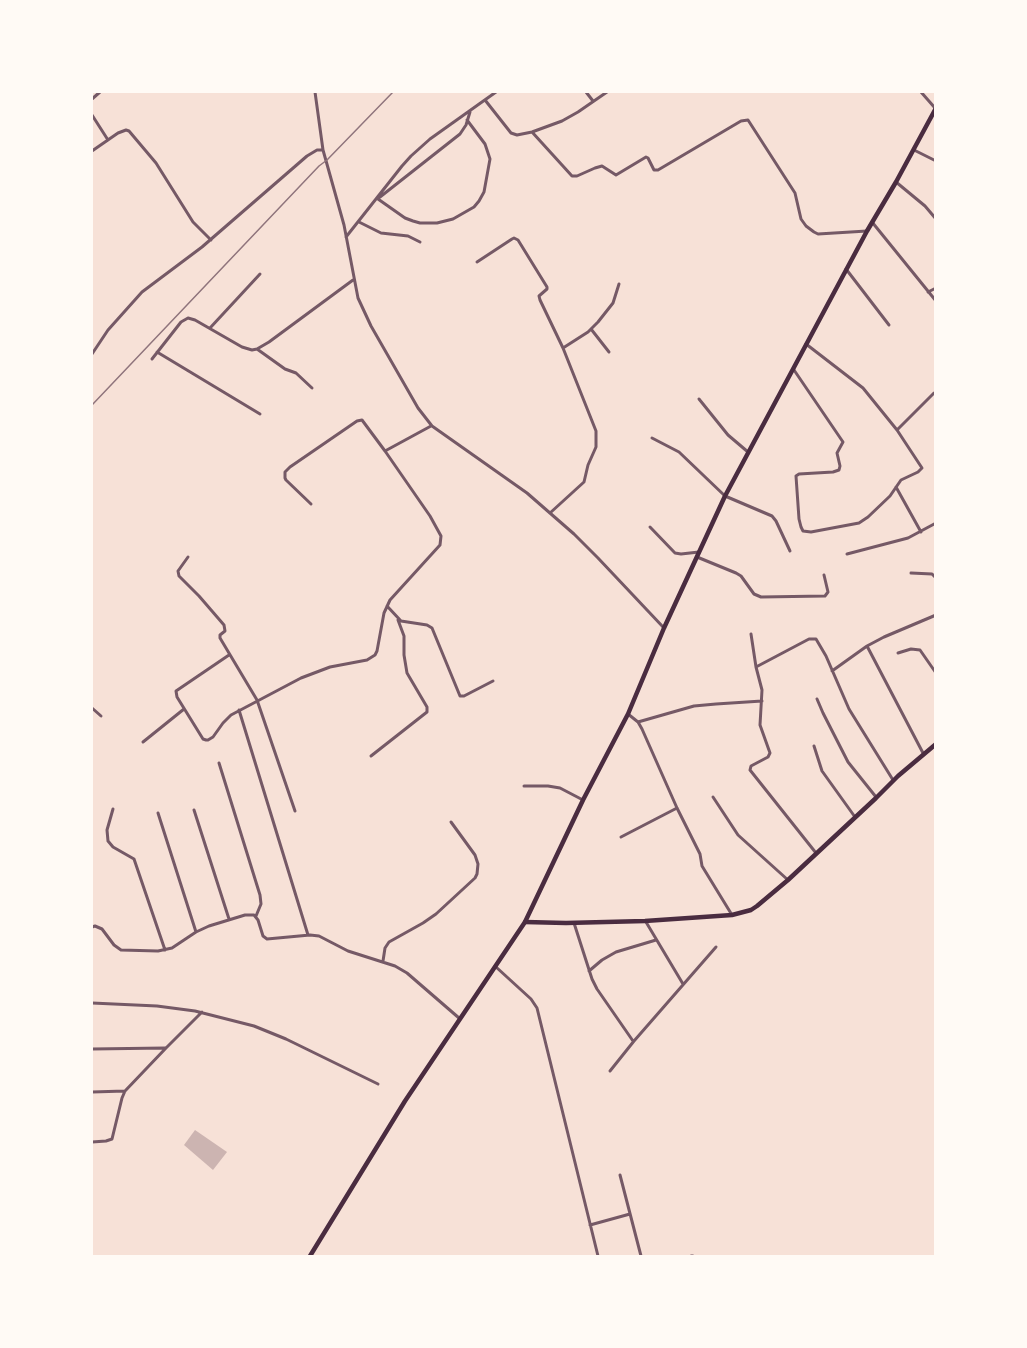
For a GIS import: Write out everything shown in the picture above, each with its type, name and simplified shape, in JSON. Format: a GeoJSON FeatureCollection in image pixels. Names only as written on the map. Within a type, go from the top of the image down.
{"type":"FeatureCollection","features":[{"type":"Feature","properties":{"kind":"main road"},"geometry":{"type":"LineString","coordinates":[[310,1257],[405,1101],[525,922],[583,800],[628,714],[664,628],[725,496],[846,269],[936,108]]}},
{"type":"Feature","properties":{"kind":"main road"},"geometry":{"type":"LineString","coordinates":[[525,922],[645,921],[743,913],[757,906],[788,880],[893,780],[936,744]]}},
{"type":"Feature","properties":{"kind":"street"},"geometry":{"type":"LineString","coordinates":[[92,99],[100,92]]}},
{"type":"Feature","properties":{"kind":"street"},"geometry":{"type":"LineString","coordinates":[[315,92],[323,150],[346,237],[358,298],[367,319],[418,408],[432,426],[507,478],[587,546],[664,628]]}},
{"type":"Feature","properties":{"kind":"street"},"geometry":{"type":"LineString","coordinates":[[346,237],[402,166],[421,147],[496,92]]}},
{"type":"Feature","properties":{"kind":"street"},"geometry":{"type":"LineString","coordinates":[[586,92],[593,101]]}},
{"type":"Feature","properties":{"kind":"street"},"geometry":{"type":"LineString","coordinates":[[484,100],[512,133],[517,135],[562,121],[607,92]]}},
{"type":"Feature","properties":{"kind":"street"},"geometry":{"type":"LineString","coordinates":[[921,92],[936,108]]}},
{"type":"Feature","properties":{"kind":"street"},"geometry":{"type":"LineString","coordinates":[[376,200],[460,134],[470,111]]}},
{"type":"Feature","properties":{"kind":"street"},"geometry":{"type":"LineString","coordinates":[[92,115],[108,140]]}},
{"type":"Feature","properties":{"kind":"street"},"geometry":{"type":"LineString","coordinates":[[376,200],[405,218],[420,223],[437,223],[453,219],[474,207],[484,192],[490,159],[484,144],[467,120]]}},
{"type":"Feature","properties":{"kind":"street"},"geometry":{"type":"LineString","coordinates":[[532,132],[572,176],[602,166],[616,175],[645,157],[648,158],[654,170],[658,170],[741,121],[748,120],[795,193],[801,219],[806,226],[824,235],[867,231]]}},
{"type":"Feature","properties":{"kind":"street"},"geometry":{"type":"LineString","coordinates":[[92,151],[122,131],[126,130],[131,133],[156,163],[193,222],[210,240]]}},
{"type":"Feature","properties":{"kind":"street"},"geometry":{"type":"LineString","coordinates":[[92,354],[117,319],[142,292],[210,240],[290,170],[313,152],[323,150]]}},
{"type":"Feature","properties":{"kind":"street"},"geometry":{"type":"LineString","coordinates":[[914,150],[936,161]]}},
{"type":"Feature","properties":{"kind":"street"},"geometry":{"type":"LineString","coordinates":[[896,182],[925,206],[936,219]]}},
{"type":"Feature","properties":{"kind":"street"},"geometry":{"type":"LineString","coordinates":[[358,222],[381,233],[408,236],[420,242]]}},
{"type":"Feature","properties":{"kind":"street"},"geometry":{"type":"LineString","coordinates":[[872,222],[936,302]]}},
{"type":"Feature","properties":{"kind":"street"},"geometry":{"type":"LineString","coordinates":[[477,262],[512,239],[518,240],[547,287],[539,296],[540,300],[563,348],[594,427],[597,442],[586,469],[584,482],[550,513]]}},
{"type":"Feature","properties":{"kind":"street"},"geometry":{"type":"LineString","coordinates":[[846,269],[889,325]]}},
{"type":"Feature","properties":{"kind":"street"},"geometry":{"type":"LineString","coordinates":[[210,328],[260,274]]}},
{"type":"Feature","properties":{"kind":"street"},"geometry":{"type":"LineString","coordinates":[[257,350],[354,280]]}},
{"type":"Feature","properties":{"kind":"street"},"geometry":{"type":"LineString","coordinates":[[563,348],[591,329],[612,303],[619,284]]}},
{"type":"Feature","properties":{"kind":"street"},"geometry":{"type":"LineString","coordinates":[[928,292],[936,288]]}},
{"type":"Feature","properties":{"kind":"street"},"geometry":{"type":"LineString","coordinates":[[152,359],[184,319],[191,318],[242,347],[257,350],[285,369],[297,373],[312,388]]}},
{"type":"Feature","properties":{"kind":"street"},"geometry":{"type":"LineString","coordinates":[[591,329],[609,352]]}},
{"type":"Feature","properties":{"kind":"street"},"geometry":{"type":"LineString","coordinates":[[792,369],[843,442],[837,453],[839,470],[796,476],[799,519],[804,531],[811,532],[859,523],[890,496],[901,480],[922,468],[897,430],[858,384],[806,344]]}},
{"type":"Feature","properties":{"kind":"street"},"geometry":{"type":"LineString","coordinates":[[157,352],[260,414]]}},
{"type":"Feature","properties":{"kind":"street"},"geometry":{"type":"LineString","coordinates":[[897,430],[934,393]]}},
{"type":"Feature","properties":{"kind":"street"},"geometry":{"type":"LineString","coordinates":[[699,399],[728,435],[748,452]]}},
{"type":"Feature","properties":{"kind":"street"},"geometry":{"type":"LineString","coordinates":[[229,655],[178,689],[176,694],[203,739],[208,740],[213,737],[227,718],[239,710],[312,672],[371,658],[377,651],[387,606],[395,593],[440,545],[438,531],[430,516],[362,420],[285,472],[285,478],[311,504]]}},
{"type":"Feature","properties":{"kind":"street"},"geometry":{"type":"LineString","coordinates":[[385,451],[432,426]]}},
{"type":"Feature","properties":{"kind":"street"},"geometry":{"type":"LineString","coordinates":[[652,438],[679,452],[725,496],[775,518],[790,551]]}},
{"type":"Feature","properties":{"kind":"street"},"geometry":{"type":"LineString","coordinates":[[896,488],[921,532]]}},
{"type":"Feature","properties":{"kind":"street"},"geometry":{"type":"LineString","coordinates":[[848,554],[908,538],[936,523]]}},
{"type":"Feature","properties":{"kind":"street"},"geometry":{"type":"LineString","coordinates":[[650,527],[675,553],[698,555],[736,573],[741,576],[754,594],[761,597],[825,596],[828,592],[824,575]]}},
{"type":"Feature","properties":{"kind":"street"},"geometry":{"type":"LineString","coordinates":[[188,557],[178,572],[179,576],[224,625],[225,631],[220,638],[257,700],[295,811]]}},
{"type":"Feature","properties":{"kind":"street"},"geometry":{"type":"LineString","coordinates":[[911,573],[932,573],[936,578]]}},
{"type":"Feature","properties":{"kind":"street"},"geometry":{"type":"LineString","coordinates":[[371,756],[427,712],[426,705],[407,673],[404,633],[398,620],[387,606]]}},
{"type":"Feature","properties":{"kind":"street"},"geometry":{"type":"LineString","coordinates":[[832,671],[867,646],[936,615]]}},
{"type":"Feature","properties":{"kind":"street"},"geometry":{"type":"LineString","coordinates":[[398,620],[432,628],[460,696],[494,681]]}},
{"type":"Feature","properties":{"kind":"street"},"geometry":{"type":"LineString","coordinates":[[751,634],[762,690],[760,725],[770,753],[768,757],[751,766],[750,770],[816,853]]}},
{"type":"Feature","properties":{"kind":"street"},"geometry":{"type":"LineString","coordinates":[[756,667],[809,639],[817,640],[849,709],[893,780]]}},
{"type":"Feature","properties":{"kind":"street"},"geometry":{"type":"LineString","coordinates":[[867,646],[923,754]]}},
{"type":"Feature","properties":{"kind":"street"},"geometry":{"type":"LineString","coordinates":[[898,653],[911,649],[921,650],[936,673]]}},
{"type":"Feature","properties":{"kind":"street"},"geometry":{"type":"LineString","coordinates":[[817,699],[848,762],[876,798]]}},
{"type":"Feature","properties":{"kind":"street"},"geometry":{"type":"LineString","coordinates":[[638,722],[694,706],[762,701]]}},
{"type":"Feature","properties":{"kind":"street"},"geometry":{"type":"LineString","coordinates":[[92,708],[101,716]]}},
{"type":"Feature","properties":{"kind":"street"},"geometry":{"type":"LineString","coordinates":[[143,742],[184,708]]}},
{"type":"Feature","properties":{"kind":"street"},"geometry":{"type":"LineString","coordinates":[[239,710],[308,935]]}},
{"type":"Feature","properties":{"kind":"street"},"geometry":{"type":"LineString","coordinates":[[628,714],[638,722],[700,854],[702,866],[732,915]]}},
{"type":"Feature","properties":{"kind":"street"},"geometry":{"type":"LineString","coordinates":[[814,746],[822,771],[855,817]]}},
{"type":"Feature","properties":{"kind":"street"},"geometry":{"type":"LineString","coordinates":[[219,763],[260,895],[261,904],[256,916],[263,936],[267,939],[319,936],[348,951],[395,966],[461,1019]]}},
{"type":"Feature","properties":{"kind":"street"},"geometry":{"type":"LineString","coordinates":[[524,786],[560,788],[583,800]]}},
{"type":"Feature","properties":{"kind":"street"},"geometry":{"type":"LineString","coordinates":[[713,797],[738,836],[788,880]]}},
{"type":"Feature","properties":{"kind":"street"},"geometry":{"type":"LineString","coordinates":[[621,837],[677,808]]}},
{"type":"Feature","properties":{"kind":"street"},"geometry":{"type":"LineString","coordinates":[[113,809],[107,830],[108,841],[113,847],[134,858],[165,950]]}},
{"type":"Feature","properties":{"kind":"street"},"geometry":{"type":"LineString","coordinates":[[194,810],[228,920]]}},
{"type":"Feature","properties":{"kind":"street"},"geometry":{"type":"LineString","coordinates":[[158,813],[196,932]]}},
{"type":"Feature","properties":{"kind":"street"},"geometry":{"type":"LineString","coordinates":[[383,962],[384,948],[388,942],[436,914],[477,874],[478,864],[475,855],[451,822]]}},
{"type":"Feature","properties":{"kind":"street"},"geometry":{"type":"LineString","coordinates":[[92,927],[102,929],[114,945],[121,950],[165,950],[209,926],[250,914],[256,916]]}},
{"type":"Feature","properties":{"kind":"street"},"geometry":{"type":"LineString","coordinates":[[645,921],[683,984]]}},
{"type":"Feature","properties":{"kind":"street"},"geometry":{"type":"LineString","coordinates":[[574,923],[597,989],[634,1041]]}},
{"type":"Feature","properties":{"kind":"street"},"geometry":{"type":"LineString","coordinates":[[589,971],[616,952],[656,940]]}},
{"type":"Feature","properties":{"kind":"street"},"geometry":{"type":"LineString","coordinates":[[610,1071],[716,947]]}},
{"type":"Feature","properties":{"kind":"street"},"geometry":{"type":"LineString","coordinates":[[496,967],[531,999],[537,1008],[598,1257]]}},
{"type":"Feature","properties":{"kind":"street"},"geometry":{"type":"LineString","coordinates":[[92,1003],[157,1006],[202,1012],[270,1032],[378,1084]]}},
{"type":"Feature","properties":{"kind":"street"},"geometry":{"type":"LineString","coordinates":[[92,1142],[112,1139],[125,1091],[202,1012]]}},
{"type":"Feature","properties":{"kind":"street"},"geometry":{"type":"LineString","coordinates":[[92,1049],[166,1048]]}},
{"type":"Feature","properties":{"kind":"street"},"geometry":{"type":"LineString","coordinates":[[92,1092],[125,1091]]}},
{"type":"Feature","properties":{"kind":"street"},"geometry":{"type":"LineString","coordinates":[[620,1175],[641,1257]]}},
{"type":"Feature","properties":{"kind":"street"},"geometry":{"type":"LineString","coordinates":[[590,1225],[630,1214]]}},
{"type":"Feature","properties":{"kind":"building"},"geometry":{"type":"Polygon","coordinates":[[[195,1130],[227,1152],[213,1170],[184,1145],[195,1130]]]}},
{"type":"Feature","properties":{"kind":"railway"},"geometry":{"type":"LineString","coordinates":[[92,405],[319,166],[393,92]]}}]}
